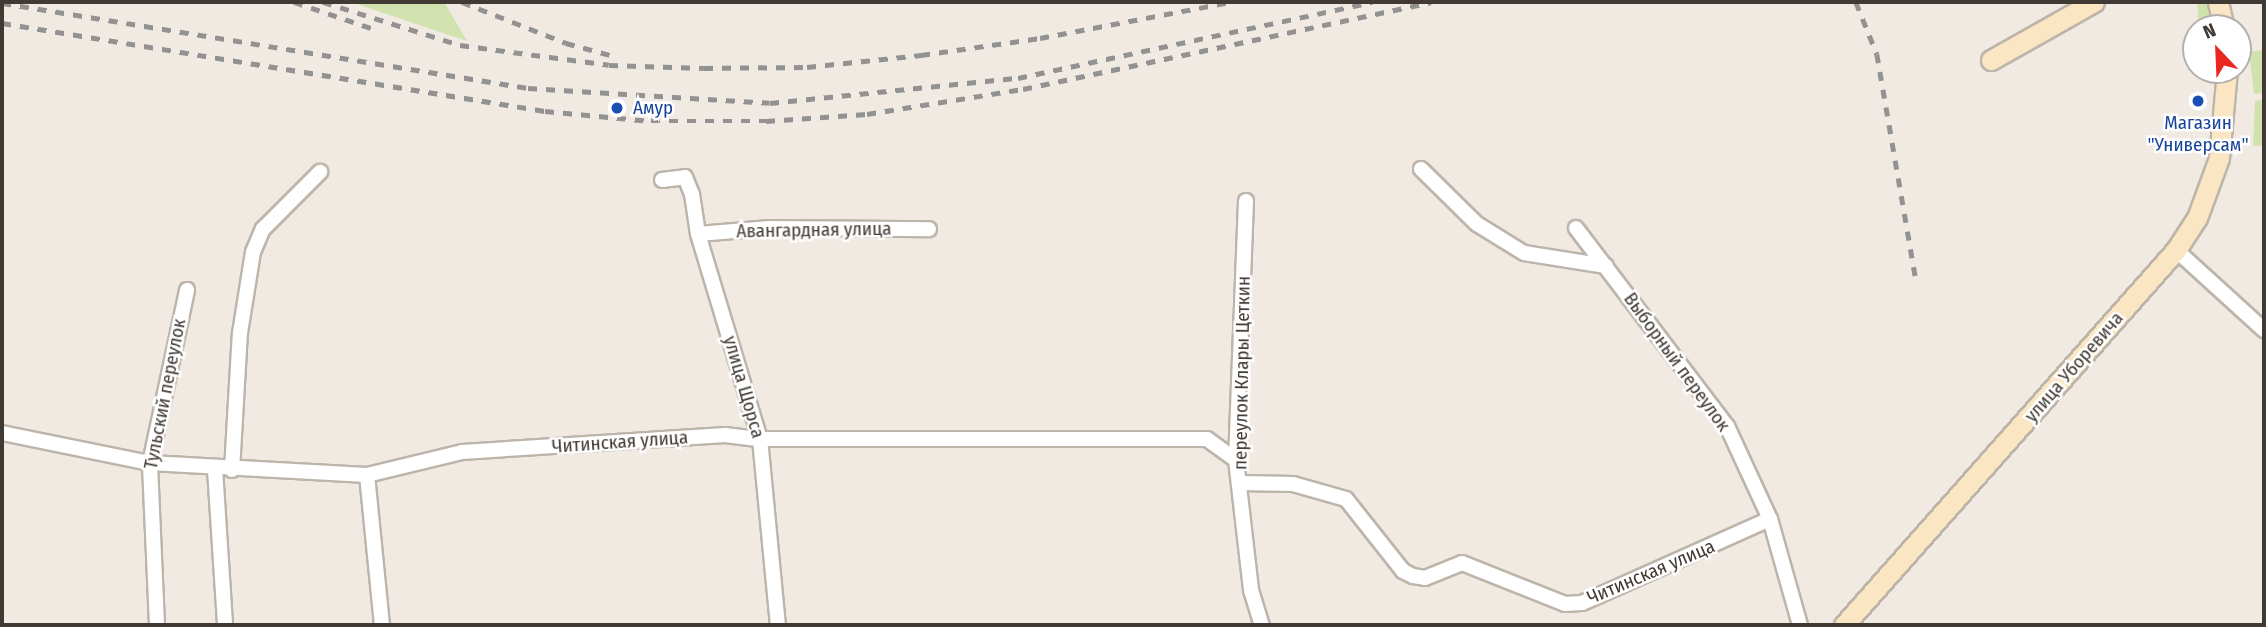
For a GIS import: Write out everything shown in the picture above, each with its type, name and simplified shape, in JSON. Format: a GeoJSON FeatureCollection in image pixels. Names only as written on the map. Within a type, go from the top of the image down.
{"type":"FeatureCollection","features":[{"type":"Feature","properties":{"kind":"main road"},"geometry":{"type":"LineString","coordinates":[[1991,60],[2094,2]]}},
{"type":"Feature","properties":{"kind":"main road","name":"улица Уборевича"},"geometry":{"type":"LineString","coordinates":[[1844,625],[2175,250],[2203,205],[2219,159],[2226,84]]}},
{"type":"Feature","properties":{"kind":"street"},"geometry":{"type":"LineString","coordinates":[[1421,169],[1477,223],[1524,253],[1605,266]]}},
{"type":"Feature","properties":{"kind":"street"},"geometry":{"type":"LineString","coordinates":[[232,470],[240,333],[253,251],[262,229],[320,172]]}},
{"type":"Feature","properties":{"kind":"street","name":"улица Щорса"},"geometry":{"type":"LineString","coordinates":[[662,180],[685,177],[698,234],[760,439],[778,625]]}},
{"type":"Feature","properties":{"kind":"street","name":"переулок Клары Цеткин"},"geometry":{"type":"LineString","coordinates":[[1246,201],[1236,460],[1251,590],[1262,625]]}},
{"type":"Feature","properties":{"kind":"street","name":"Авангардная улица"},"geometry":{"type":"LineString","coordinates":[[698,234],[770,228],[929,229]]}},
{"type":"Feature","properties":{"kind":"street","name":"Выборный переулок"},"geometry":{"type":"LineString","coordinates":[[1576,228],[1727,426],[1770,519],[1800,625]]}},
{"type":"Feature","properties":{"kind":"street"},"geometry":{"type":"LineString","coordinates":[[2175,250],[2264,330]]}},
{"type":"Feature","properties":{"kind":"street","name":"Тульский переулок"},"geometry":{"type":"LineString","coordinates":[[157,625],[150,463],[187,290]]}},
{"type":"Feature","properties":{"kind":"street","name":"Читинская улица"},"geometry":{"type":"LineString","coordinates":[[2,433],[150,463],[232,470],[367,475],[461,452],[725,435],[760,439],[1207,439],[1236,460]]}},
{"type":"Feature","properties":{"kind":"street"},"geometry":{"type":"LineString","coordinates":[[215,469],[225,625]]}},
{"type":"Feature","properties":{"kind":"street"},"geometry":{"type":"LineString","coordinates":[[367,475],[382,625]]}},
{"type":"Feature","properties":{"kind":"street","name":"Читинская улица"},"geometry":{"type":"LineString","coordinates":[[1240,484],[1293,484],[1346,499],[1403,571],[1413,576],[1425,578],[1462,563],[1565,604],[1582,603],[1770,519]]}},
{"type":"Feature","properties":{"kind":"green space"},"geometry":{"type":"Polygon","coordinates":[[[351,2],[444,2],[467,41],[351,2]]]}},
{"type":"Feature","properties":{"kind":"green space"},"geometry":{"type":"Polygon","coordinates":[[[2197,2],[2208,2],[2210,14],[2198,14],[2197,2]]]}},
{"type":"Feature","properties":{"kind":"green space"},"geometry":{"type":"Polygon","coordinates":[[[2262,50],[2264,93],[2254,94],[2252,52],[2262,50]]]}},
{"type":"Feature","properties":{"kind":"green space"},"geometry":{"type":"Polygon","coordinates":[[[2264,99],[2264,145],[2253,146],[2255,101],[2264,99]]]}},
{"type":"Feature","properties":{"kind":"railway"},"geometry":{"type":"LineString","coordinates":[[294,2],[374,29]]}},
{"type":"Feature","properties":{"kind":"railway"},"geometry":{"type":"LineString","coordinates":[[323,2],[460,45],[609,65],[704,68],[807,67],[921,55],[1040,38],[1230,2]]}},
{"type":"Feature","properties":{"kind":"railway"},"geometry":{"type":"LineString","coordinates":[[462,2],[566,43],[614,56]]}},
{"type":"Feature","properties":{"kind":"railway"},"geometry":{"type":"LineString","coordinates":[[2,3],[528,88],[770,103],[1018,78],[1372,2]]}},
{"type":"Feature","properties":{"kind":"railway"},"geometry":{"type":"LineString","coordinates":[[2,23],[545,111],[651,121],[766,121],[867,114],[1023,89],[1431,2]]}},
{"type":"Feature","properties":{"kind":"railway"},"geometry":{"type":"LineString","coordinates":[[1856,2],[1877,54],[1916,280]]}},
{"type":"Feature","properties":{"kind":"place","name":"Магазин \"Универсам\""},"geometry":{"type":"Point","coordinates":[2198,101]}},
{"type":"Feature","properties":{"kind":"place","name":"Амур"},"geometry":{"type":"Point","coordinates":[617,108]}}]}
